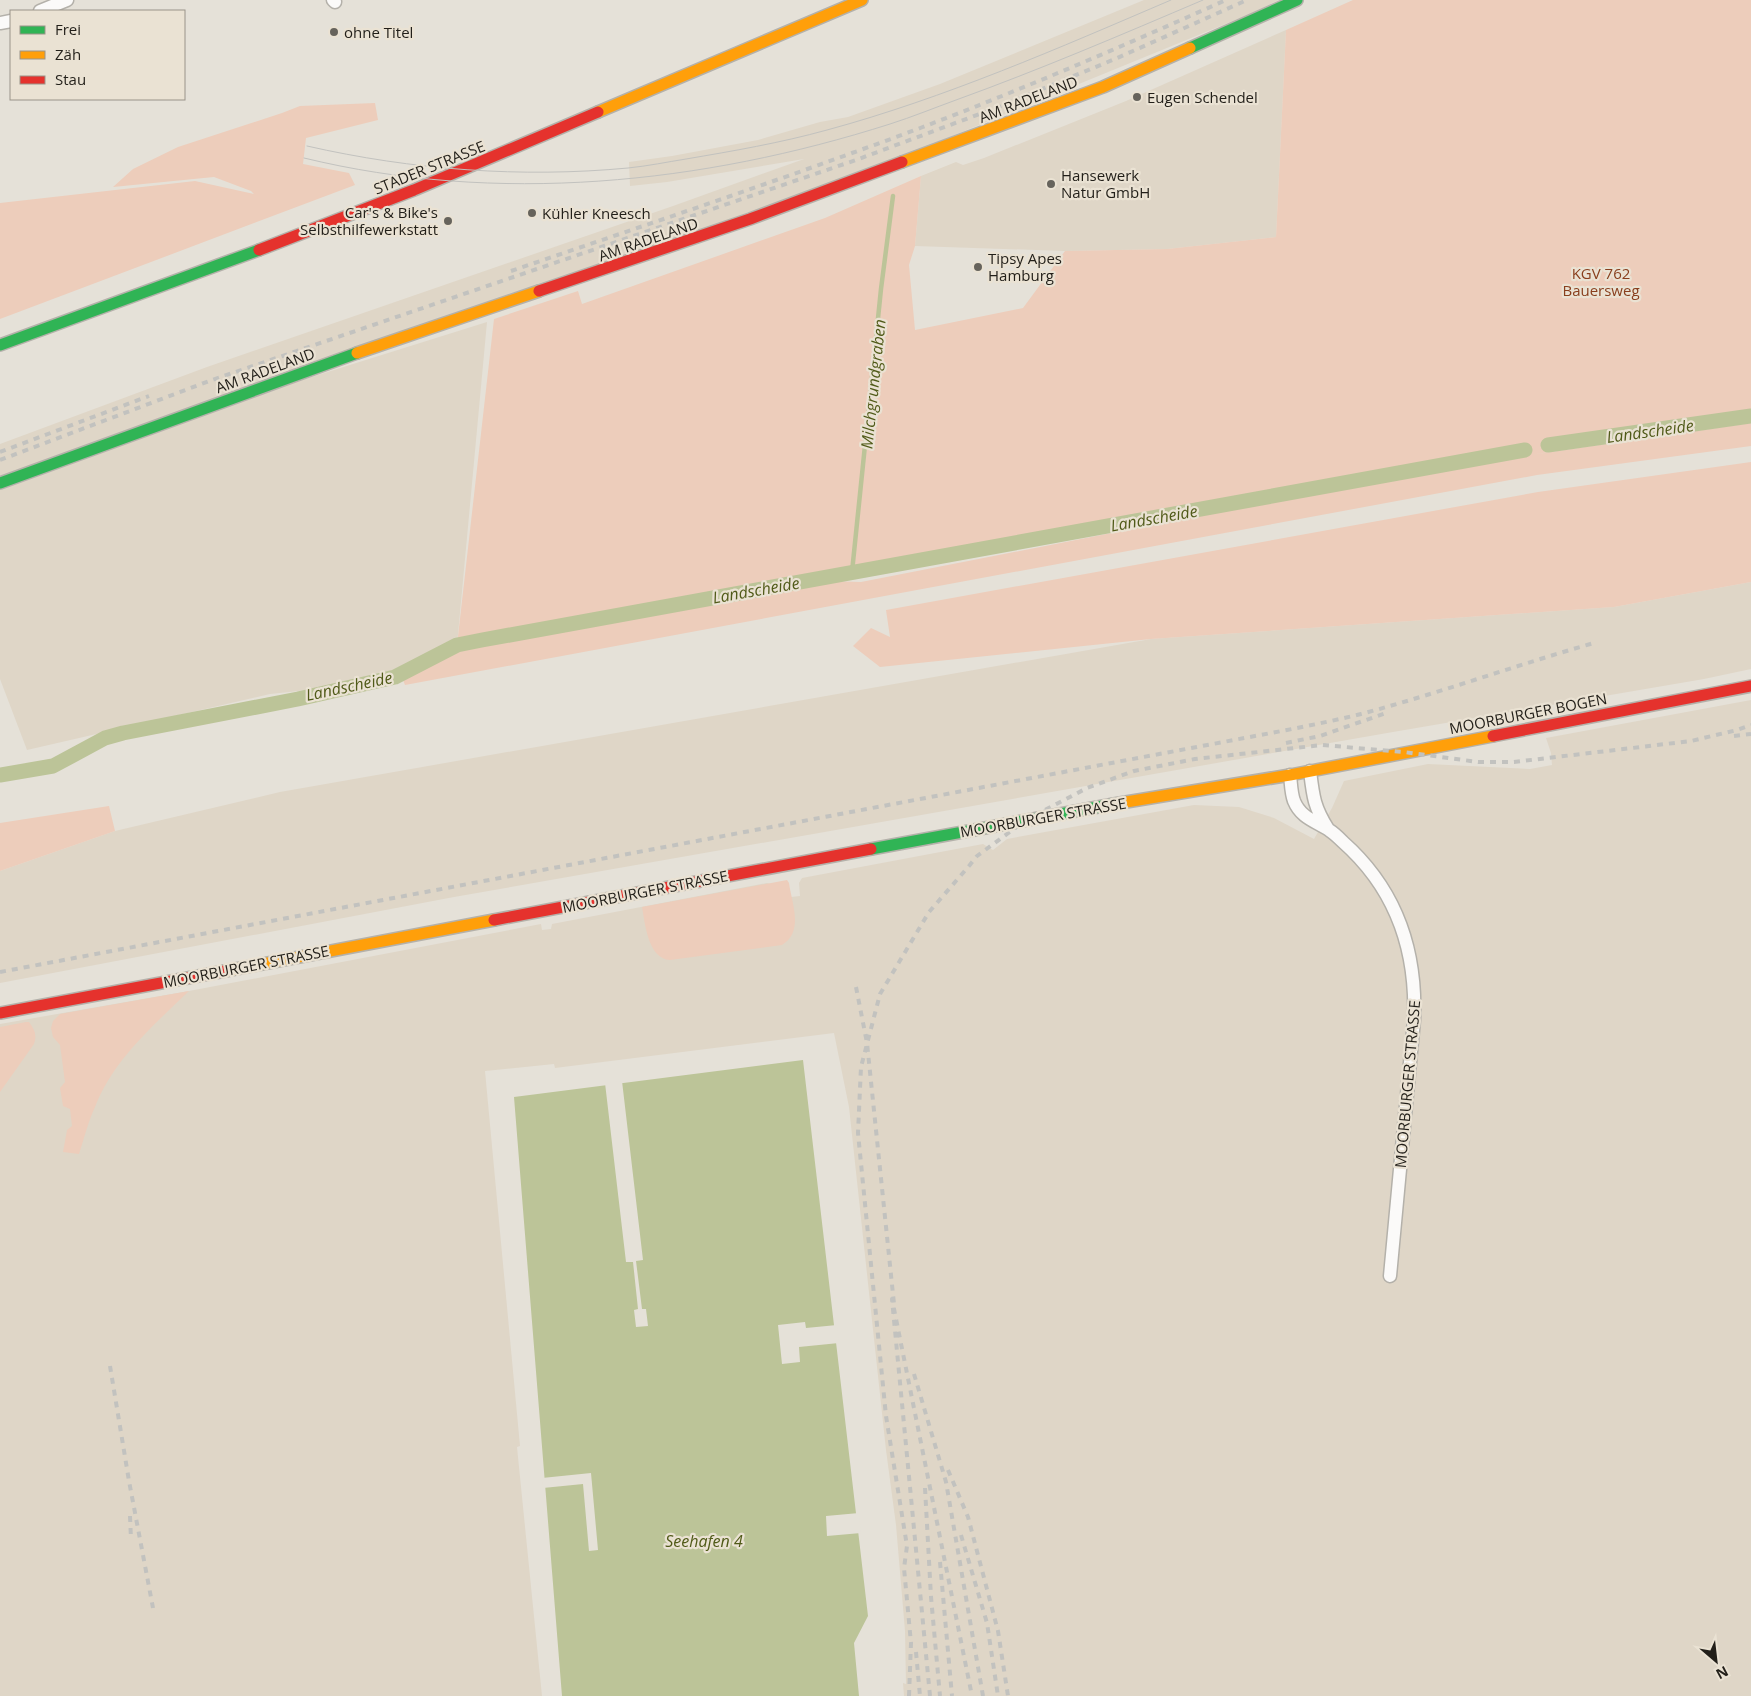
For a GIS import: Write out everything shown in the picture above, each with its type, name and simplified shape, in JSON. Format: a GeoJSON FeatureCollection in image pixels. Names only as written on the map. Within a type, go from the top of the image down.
{"type":"FeatureCollection","features":[{"type":"Feature","properties":{"kind":"main road","name":"STADER STRASSE"},"geometry":{"type":"LineString","coordinates":[[0,345],[302,234],[414,190],[862,0]]}},
{"type":"Feature","properties":{"kind":"main road","name":"AM RADELAND"},"geometry":{"type":"LineString","coordinates":[[0,483],[299,373],[750,220],[1103,87],[1297,0]]}},
{"type":"Feature","properties":{"kind":"main road","name":"MOORBURGER BOGEN"},"geometry":{"type":"LineString","coordinates":[[1310,771],[1751,686]]}},
{"type":"Feature","properties":{"kind":"main road","name":"MOORBURGER STRASSE"},"geometry":{"type":"LineString","coordinates":[[0,1013],[1155,796],[1310,771]]}},
{"type":"Feature","properties":{"kind":"street"},"geometry":{"type":"LineString","coordinates":[[42,10],[67,0]]}},
{"type":"Feature","properties":{"kind":"street","name":"MOORBURGER STRASSE"},"geometry":{"type":"LineString","coordinates":[[1310,771],[1316,807],[1328,829]]}},
{"type":"Feature","properties":{"kind":"street","name":"MOORBURGER STRASSE"},"geometry":{"type":"LineString","coordinates":[[1290,775],[1293,798],[1299,810],[1309,820],[1328,829],[1354,852],[1375,876],[1398,914],[1409,953],[1415,992],[1390,1276]]}},
{"type":"Feature","properties":{"kind":"shaded area"},"geometry":{"type":"Polygon","coordinates":[[[1144,0],[1279,0],[1245,16],[879,166],[0,479],[0,444],[207,367],[804,159],[667,182],[630,186],[629,162],[758,140],[820,122],[848,117],[940,84],[1144,0]]]}},
{"type":"Feature","properties":{"kind":"shaded area"},"geometry":{"type":"Polygon","coordinates":[[[1286,30],[1276,237],[1167,249],[1065,251],[915,246],[921,176],[956,162],[963,165],[984,158],[1126,101],[1286,30]]]}},
{"type":"Feature","properties":{"kind":"shaded area"},"geometry":{"type":"Polygon","coordinates":[[[487,322],[457,645],[403,680],[270,694],[27,750],[0,679],[0,490],[302,380],[487,322]]]}},
{"type":"Feature","properties":{"kind":"shaded area"},"geometry":{"type":"Polygon","coordinates":[[[1751,582],[1751,669],[1704,679],[454,897],[0,983],[0,871],[115,831],[280,792],[1151,639],[1614,607],[1751,582]]]}},
{"type":"Feature","properties":{"kind":"shaded area"},"geometry":{"type":"Polygon","coordinates":[[[1751,700],[1751,1696],[904,1696],[903,1683],[906,1684],[905,1631],[896,1525],[886,1450],[849,1107],[834,1033],[555,1068],[554,1064],[485,1071],[520,1446],[517,1447],[542,1696],[0,1696],[0,1024],[189,991],[541,924],[542,930],[551,929],[552,924],[767,883],[771,884],[782,898],[800,896],[799,883],[802,878],[983,844],[993,850],[1007,839],[1194,805],[1239,807],[1274,818],[1314,839],[1332,808],[1344,781],[1428,764],[1530,769],[1552,765],[1551,753],[1546,738],[1751,700]]]}},
{"type":"Feature","properties":{"kind":"green space","name":"KGV 762 Bauersweg"},"geometry":{"type":"Polygon","coordinates":[[[1353,0],[1751,0],[1751,421],[1530,455],[1751,423],[1751,446],[1537,475],[405,685],[403,680],[457,645],[494,319],[578,291],[582,304],[825,218],[921,176],[915,246],[909,265],[915,330],[1023,308],[1065,251],[1167,249],[1276,237],[1286,30],[1353,0]],[[1442,460],[796,580],[861,582],[1443,468],[1442,460]]]}},
{"type":"Feature","properties":{"kind":"green space"},"geometry":{"type":"Polygon","coordinates":[[[375,103],[378,120],[306,138],[303,164],[349,173],[355,185],[0,319],[0,203],[195,181],[254,194],[251,191],[214,177],[113,187],[133,169],[178,147],[300,106],[375,103]]]}},
{"type":"Feature","properties":{"kind":"green space"},"geometry":{"type":"Polygon","coordinates":[[[1751,462],[1751,582],[1614,607],[1151,639],[880,667],[853,646],[871,628],[890,637],[886,610],[1538,492],[1751,462]]]}},
{"type":"Feature","properties":{"kind":"green space"},"geometry":{"type":"Polygon","coordinates":[[[109,806],[115,831],[0,871],[0,823],[109,806]]]}},
{"type":"Feature","properties":{"kind":"green space"},"geometry":{"type":"Polygon","coordinates":[[[787,880],[794,908],[795,925],[793,933],[782,945],[670,960],[657,954],[652,947],[646,931],[642,907],[787,880]]]}},
{"type":"Feature","properties":{"kind":"green space"},"geometry":{"type":"Polygon","coordinates":[[[189,991],[136,1044],[112,1074],[88,1125],[79,1154],[63,1152],[67,1130],[72,1126],[70,1109],[63,1106],[60,1088],[65,1082],[60,1045],[53,1037],[51,1028],[53,1021],[60,1014],[189,991]]]}},
{"type":"Feature","properties":{"kind":"green space"},"geometry":{"type":"Polygon","coordinates":[[[29,1022],[34,1030],[34,1044],[0,1092],[0,1027],[29,1022]]]}},
{"type":"Feature","properties":{"kind":"water","name":"Seehafen 4"},"geometry":{"type":"Polygon","coordinates":[[[803,1060],[868,1616],[854,1643],[859,1696],[562,1696],[514,1097],[803,1060]]]}},
{"type":"Feature","properties":{"kind":"pier"},"geometry":{"type":"Polygon","coordinates":[[[622,1081],[643,1260],[636,1261],[642,1309],[646,1309],[648,1326],[636,1327],[634,1310],[638,1309],[633,1262],[626,1262],[605,1083],[622,1081]]]}},
{"type":"Feature","properties":{"kind":"pier"},"geometry":{"type":"Polygon","coordinates":[[[805,1322],[806,1328],[837,1325],[839,1343],[799,1347],[800,1362],[782,1364],[778,1325],[805,1322]]]}},
{"type":"Feature","properties":{"kind":"pier"},"geometry":{"type":"Polygon","coordinates":[[[591,1473],[598,1550],[589,1551],[583,1484],[543,1488],[542,1478],[591,1473]]]}},
{"type":"Feature","properties":{"kind":"pier"},"geometry":{"type":"Polygon","coordinates":[[[859,1513],[861,1533],[827,1536],[826,1516],[859,1513]]]}},
{"type":"Feature","properties":{"kind":"waterway","name":"Milchgrundgraben"},"geometry":{"type":"LineString","coordinates":[[852,572],[881,289],[893,196]]}},
{"type":"Feature","properties":{"kind":"waterway","name":"Landscheide"},"geometry":{"type":"LineString","coordinates":[[1548,445],[1751,416]]}},
{"type":"Feature","properties":{"kind":"waterway","name":"Landscheide"},"geometry":{"type":"LineString","coordinates":[[0,775],[53,766],[105,738],[123,733],[298,699],[395,677],[457,645],[1525,450]]}},
{"type":"Feature","properties":{"kind":"tram line"},"geometry":{"type":"LineString","coordinates":[[307,146],[387,161],[467,170],[508,172],[588,171],[657,164],[809,135],[915,103],[1001,71],[1171,0]]}},
{"type":"Feature","properties":{"kind":"tram line"},"geometry":{"type":"LineString","coordinates":[[304,158],[377,172],[451,181],[525,184],[599,181],[673,174],[819,145],[890,124],[987,89],[1203,0]]}},
{"type":"Feature","properties":{"kind":"railway"},"geometry":{"type":"LineString","coordinates":[[511,271],[725,198],[947,118],[1134,41],[1226,0]]}},
{"type":"Feature","properties":{"kind":"railway"},"geometry":{"type":"LineString","coordinates":[[0,460],[212,380],[856,160],[1001,106],[1115,59],[1247,0]]}},
{"type":"Feature","properties":{"kind":"railway"},"geometry":{"type":"LineString","coordinates":[[0,452],[149,396]]}},
{"type":"Feature","properties":{"kind":"railway"},"geometry":{"type":"LineString","coordinates":[[0,972],[1287,730],[1390,706],[1594,643]]}},
{"type":"Feature","properties":{"kind":"railway"},"geometry":{"type":"LineString","coordinates":[[1286,743],[1320,736],[1386,713]]}},
{"type":"Feature","properties":{"kind":"railway"},"geometry":{"type":"LineString","coordinates":[[909,1696],[911,1643],[904,1568],[907,1546],[886,1416],[858,1133],[861,1067],[880,994],[929,912],[977,856],[1026,820],[1087,788],[1134,771],[1195,759],[1322,745],[1404,752],[1478,762],[1514,762],[1691,741],[1751,725]]}},
{"type":"Feature","properties":{"kind":"railway"},"geometry":{"type":"LineString","coordinates":[[1734,736],[1751,734]]}},
{"type":"Feature","properties":{"kind":"railway"},"geometry":{"type":"LineString","coordinates":[[856,987],[867,1043],[894,1304]]}},
{"type":"Feature","properties":{"kind":"railway"},"geometry":{"type":"LineString","coordinates":[[930,1696],[892,1299],[972,1696]]}},
{"type":"Feature","properties":{"kind":"railway"},"geometry":{"type":"LineString","coordinates":[[110,1366],[153,1608]]}},
{"type":"Feature","properties":{"kind":"railway"},"geometry":{"type":"LineString","coordinates":[[914,1374],[946,1482],[983,1696]]}},
{"type":"Feature","properties":{"kind":"railway"},"geometry":{"type":"LineString","coordinates":[[948,1470],[968,1517],[998,1631],[1008,1696]]}},
{"type":"Feature","properties":{"kind":"railway"},"geometry":{"type":"LineString","coordinates":[[925,1488],[931,1597],[940,1696]]}},
{"type":"Feature","properties":{"kind":"railway"},"geometry":{"type":"LineString","coordinates":[[130,1516],[131,1539]]}},
{"type":"Feature","properties":{"kind":"railway"},"geometry":{"type":"LineString","coordinates":[[961,1535],[987,1623],[998,1696]]}},
{"type":"Feature","properties":{"kind":"railway"},"geometry":{"type":"LineString","coordinates":[[940,1562],[952,1696]]}},
{"type":"Feature","properties":{"kind":"railway"},"geometry":{"type":"LineString","coordinates":[[916,1652],[920,1696]]}},
{"type":"Feature","properties":{"kind":"traffic: fast"},"geometry":{"type":"LineString","coordinates":[[1190,48],[1297,0]]}},
{"type":"Feature","properties":{"kind":"traffic: fast"},"geometry":{"type":"LineString","coordinates":[[0,345],[259,250]]}},
{"type":"Feature","properties":{"kind":"traffic: fast"},"geometry":{"type":"LineString","coordinates":[[0,483],[357,353]]}},
{"type":"Feature","properties":{"kind":"traffic: fast"},"geometry":{"type":"LineString","coordinates":[[871,849],[1114,804]]}},
{"type":"Feature","properties":{"kind":"traffic: slow"},"geometry":{"type":"LineString","coordinates":[[598,112],[862,0]]}},
{"type":"Feature","properties":{"kind":"traffic: slow"},"geometry":{"type":"LineString","coordinates":[[902,162],[1103,87],[1190,48]]}},
{"type":"Feature","properties":{"kind":"traffic: slow"},"geometry":{"type":"LineString","coordinates":[[357,353],[539,291]]}},
{"type":"Feature","properties":{"kind":"traffic: slow"},"geometry":{"type":"LineString","coordinates":[[1114,804],[1290,775],[1493,736]]}},
{"type":"Feature","properties":{"kind":"traffic: slow"},"geometry":{"type":"LineString","coordinates":[[225,971],[494,920]]}},
{"type":"Feature","properties":{"kind":"traffic: jam"},"geometry":{"type":"LineString","coordinates":[[259,250],[414,190],[598,112]]}},
{"type":"Feature","properties":{"kind":"traffic: jam"},"geometry":{"type":"LineString","coordinates":[[539,291],[750,219],[902,162]]}},
{"type":"Feature","properties":{"kind":"traffic: jam"},"geometry":{"type":"LineString","coordinates":[[1493,736],[1751,686]]}},
{"type":"Feature","properties":{"kind":"traffic: jam"},"geometry":{"type":"LineString","coordinates":[[494,920],[871,849]]}},
{"type":"Feature","properties":{"kind":"traffic: jam"},"geometry":{"type":"LineString","coordinates":[[0,1013],[225,971]]}},
{"type":"Feature","properties":{"kind":"place","name":"ohne Titel"},"geometry":{"type":"Point","coordinates":[334,32]}},
{"type":"Feature","properties":{"kind":"place","name":"Eugen Schendel"},"geometry":{"type":"Point","coordinates":[1137,97]}},
{"type":"Feature","properties":{"kind":"place","name":"Hansewerk Natur GmbH"},"geometry":{"type":"Point","coordinates":[1051,184]}},
{"type":"Feature","properties":{"kind":"place","name":"Kühler Kneesch"},"geometry":{"type":"Point","coordinates":[532,213]}},
{"type":"Feature","properties":{"kind":"place","name":"Car's & Bike's Selbsthilfewerkstatt"},"geometry":{"type":"Point","coordinates":[448,221]}},
{"type":"Feature","properties":{"kind":"place","name":"Tipsy Apes Hamburg"},"geometry":{"type":"Point","coordinates":[978,267]}}]}
